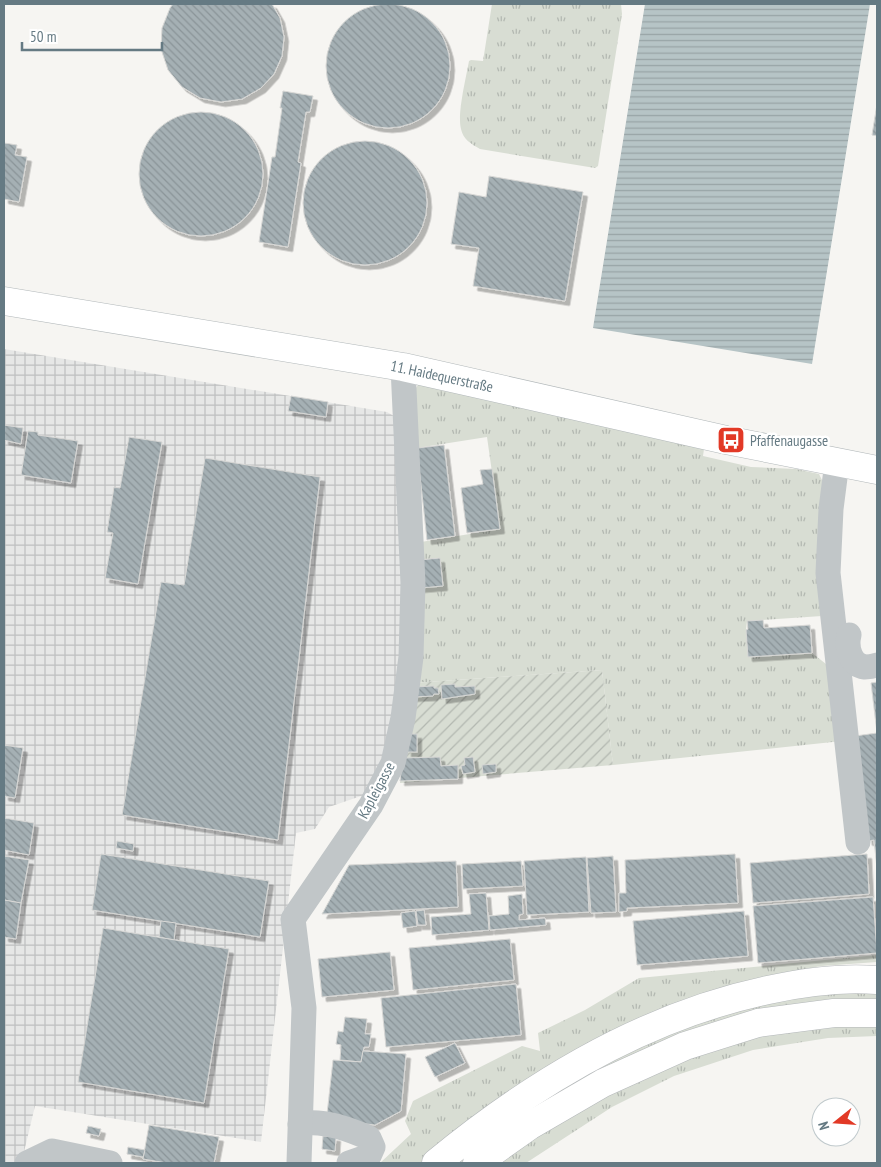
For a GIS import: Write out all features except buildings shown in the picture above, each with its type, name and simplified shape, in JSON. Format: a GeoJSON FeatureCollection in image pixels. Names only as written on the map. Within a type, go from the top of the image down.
{"type":"FeatureCollection","features":[{"type":"Feature","properties":{"kind":"main road","name":"11. Haidequerstraße"},"geometry":{"type":"LineString","coordinates":[[4,301],[403,367],[726,440],[877,470]]}},
{"type":"Feature","properties":{"kind":"main road"},"geometry":{"type":"LineString","coordinates":[[436,1163],[490,1121],[548,1082],[590,1057],[660,1024],[718,1003],[784,986],[821,981],[877,980]]}},
{"type":"Feature","properties":{"kind":"main road"},"geometry":{"type":"LineString","coordinates":[[477,1163],[529,1126],[603,1083],[685,1046],[758,1023],[834,1013],[877,1013]]}},
{"type":"Feature","properties":{"kind":"street","name":"Kapleigasse"},"geometry":{"type":"LineString","coordinates":[[299,1163],[304,1008],[293,919],[372,806],[393,763],[403,718],[410,657],[413,583],[403,367]]}},
{"type":"Feature","properties":{"kind":"street"},"geometry":{"type":"LineString","coordinates":[[837,462],[831,509],[828,573],[858,842]]}},
{"type":"Feature","properties":{"kind":"street"},"geometry":{"type":"LineString","coordinates":[[848,635],[847,643],[850,654],[856,663],[865,667],[877,665]]}},
{"type":"Feature","properties":{"kind":"street"},"geometry":{"type":"LineString","coordinates":[[300,1124],[310,1122],[337,1126],[369,1138],[372,1147],[369,1156],[349,1163]]}},
{"type":"Feature","properties":{"kind":"street"},"geometry":{"type":"LineString","coordinates":[[26,1163],[52,1151],[110,1163]]}},
{"type":"Feature","properties":{"kind":"shaded area"},"geometry":{"type":"Polygon","coordinates":[[[645,4],[870,4],[812,364],[593,328],[645,4]]]}},
{"type":"Feature","properties":{"kind":"shaded area"},"geometry":{"type":"Polygon","coordinates":[[[4,349],[387,412],[394,416],[404,602],[393,723],[370,793],[329,807],[315,829],[296,833],[261,1142],[35,1106],[23,1156],[17,1163],[4,1163],[4,349]]]}},
{"type":"Feature","properties":{"kind":"green space"},"geometry":{"type":"Polygon","coordinates":[[[492,4],[621,4],[622,14],[598,166],[595,168],[480,149],[464,136],[461,129],[460,114],[469,61],[483,61],[492,4]]]}},
{"type":"Feature","properties":{"kind":"green space"},"geometry":{"type":"Polygon","coordinates":[[[427,382],[667,437],[704,449],[703,456],[751,467],[796,469],[819,474],[825,486],[822,616],[747,621],[748,657],[812,653],[826,664],[842,741],[613,765],[602,670],[412,683],[420,588],[440,558],[419,560],[421,542],[500,529],[487,437],[417,448],[411,395],[418,385],[427,382]]]}},
{"type":"Feature","properties":{"kind":"green space"},"geometry":{"type":"Polygon","coordinates":[[[602,670],[613,765],[400,783],[412,683],[602,670]]]}},
{"type":"Feature","properties":{"kind":"green space"},"geometry":{"type":"Polygon","coordinates":[[[877,955],[877,962],[821,966],[761,978],[424,1163],[380,1163],[411,1134],[405,1121],[413,1101],[522,1046],[540,1051],[538,1033],[585,1010],[639,978],[877,955]]]}},
{"type":"Feature","properties":{"kind":"green space"},"geometry":{"type":"Polygon","coordinates":[[[877,988],[877,1002],[824,1004],[498,1136],[462,1163],[448,1163],[596,1063],[746,1002],[877,988]]]}},
{"type":"Feature","properties":{"kind":"green space"},"geometry":{"type":"Polygon","coordinates":[[[877,1021],[877,1036],[828,1038],[753,1050],[674,1076],[612,1107],[526,1163],[491,1163],[658,1067],[746,1035],[877,1021]]]}},
{"type":"Feature","properties":{"kind":"place","name":"Pfaffenaugasse"},"geometry":{"type":"Point","coordinates":[731,440]}}]}
